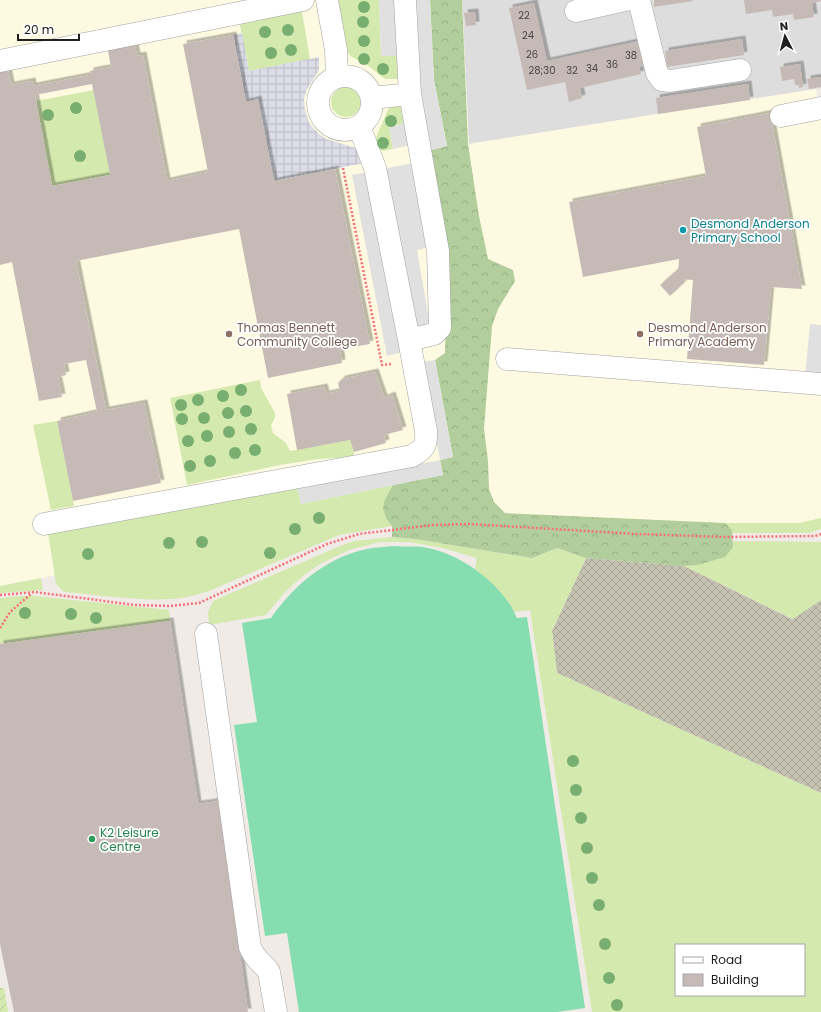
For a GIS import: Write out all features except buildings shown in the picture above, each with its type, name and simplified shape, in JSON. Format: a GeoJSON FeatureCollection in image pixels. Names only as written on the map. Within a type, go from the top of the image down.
{"type":"FeatureCollection","features":[{"type":"Feature","properties":{"kind":"street"},"geometry":{"type":"LineString","coordinates":[[0,60],[304,0]]}},
{"type":"Feature","properties":{"kind":"street"},"geometry":{"type":"LineString","coordinates":[[327,0],[336,50],[337,77]]}},
{"type":"Feature","properties":{"kind":"street"},"geometry":{"type":"LineString","coordinates":[[405,0],[410,94],[438,251],[440,328],[434,334],[410,350]]}},
{"type":"Feature","properties":{"kind":"street"},"geometry":{"type":"LineString","coordinates":[[576,11],[625,0]]}},
{"type":"Feature","properties":{"kind":"street"},"geometry":{"type":"LineString","coordinates":[[639,0],[657,73],[662,80],[670,81],[740,70]]}},
{"type":"Feature","properties":{"kind":"street"},"geometry":{"type":"LineString","coordinates":[[337,77],[350,77],[362,81],[368,88],[372,98],[373,105],[371,113],[359,126],[351,129],[342,130],[333,127],[326,122],[318,106],[319,96],[323,88],[329,81],[337,77]]}},
{"type":"Feature","properties":{"kind":"street"},"geometry":{"type":"LineString","coordinates":[[372,98],[410,94]]}},
{"type":"Feature","properties":{"kind":"street"},"geometry":{"type":"LineString","coordinates":[[782,116],[821,108]]}},
{"type":"Feature","properties":{"kind":"street"},"geometry":{"type":"LineString","coordinates":[[44,524],[412,456],[422,450],[426,442],[426,431],[375,168],[359,126]]}},
{"type":"Feature","properties":{"kind":"street"},"geometry":{"type":"LineString","coordinates":[[507,359],[821,384]]}},
{"type":"Feature","properties":{"kind":"street"},"geometry":{"type":"LineString","coordinates":[[206,634],[250,947],[256,959],[266,967],[269,972],[276,1012]]}},
{"type":"Feature","properties":{"kind":"path"},"geometry":{"type":"LineString","coordinates":[[343,168],[382,365],[410,350]]}},
{"type":"Feature","properties":{"kind":"path"},"geometry":{"type":"LineString","coordinates":[[0,595],[32,592],[135,605],[170,606],[199,603],[328,544],[359,534],[432,525],[469,524],[637,534],[725,537],[815,536],[821,534]]}},
{"type":"Feature","properties":{"kind":"path"},"geometry":{"type":"LineString","coordinates":[[0,628],[10,612],[32,592]]}},
{"type":"Feature","properties":{"kind":"shaded area","name":"Thomas Bennett Community College"},"geometry":{"type":"Polygon","coordinates":[[[0,0],[462,0],[469,144],[816,89],[821,116],[821,523],[807,527],[465,512],[79,571],[0,586],[0,0]]]}},
{"type":"Feature","properties":{"kind":"shaded area"},"geometry":{"type":"Polygon","coordinates":[[[379,0],[430,0],[434,80],[447,146],[431,150],[410,145],[393,149],[389,127],[406,123],[398,79],[397,56],[381,56],[379,0]]]}},
{"type":"Feature","properties":{"kind":"shaded area"},"geometry":{"type":"Polygon","coordinates":[[[462,0],[821,0],[821,88],[468,144],[462,0]]]}},
{"type":"Feature","properties":{"kind":"shaded area"},"geometry":{"type":"Polygon","coordinates":[[[242,33],[249,71],[319,57],[319,70],[307,89],[304,99],[305,110],[309,123],[326,139],[356,148],[364,163],[274,181],[258,99],[246,102],[233,35],[242,33]]]}},
{"type":"Feature","properties":{"kind":"shaded area"},"geometry":{"type":"Polygon","coordinates":[[[413,163],[430,247],[417,250],[430,325],[402,352],[387,356],[352,175],[413,163]]]}},
{"type":"Feature","properties":{"kind":"shaded area"},"geometry":{"type":"Polygon","coordinates":[[[810,324],[821,325],[821,377],[805,376],[810,324]]]}},
{"type":"Feature","properties":{"kind":"shaded area"},"geometry":{"type":"Polygon","coordinates":[[[435,360],[453,457],[440,460],[422,362],[435,360]]]}},
{"type":"Feature","properties":{"kind":"shaded area"},"geometry":{"type":"Polygon","coordinates":[[[440,460],[443,475],[301,504],[297,488],[440,460]]]}},
{"type":"Feature","properties":{"kind":"shaded area"},"geometry":{"type":"Polygon","coordinates":[[[586,558],[684,566],[792,619],[821,600],[821,793],[557,673],[552,631],[586,558]]]}},
{"type":"Feature","properties":{"kind":"green space"},"geometry":{"type":"Polygon","coordinates":[[[338,0],[379,0],[381,55],[397,55],[398,79],[385,79],[367,65],[350,56],[347,50],[338,0]]]}},
{"type":"Feature","properties":{"kind":"green space"},"geometry":{"type":"Polygon","coordinates":[[[430,0],[462,0],[468,144],[479,216],[488,259],[513,270],[515,281],[498,309],[492,326],[484,429],[488,461],[489,489],[494,502],[505,513],[725,523],[732,530],[733,547],[725,557],[698,565],[684,566],[586,558],[557,548],[532,558],[415,539],[392,537],[392,526],[386,518],[383,508],[385,499],[393,485],[443,475],[440,460],[453,457],[435,360],[445,353],[446,316],[431,150],[447,146],[434,80],[430,0]]]}},
{"type":"Feature","properties":{"kind":"green space"},"geometry":{"type":"Polygon","coordinates":[[[301,6],[310,59],[249,71],[239,21],[301,6]]]}},
{"type":"Feature","properties":{"kind":"green space"},"geometry":{"type":"Polygon","coordinates":[[[346,87],[357,91],[361,102],[357,113],[346,117],[335,113],[331,102],[335,91],[346,87]]]}},
{"type":"Feature","properties":{"kind":"green space"},"geometry":{"type":"Polygon","coordinates":[[[94,90],[110,175],[52,186],[36,101],[94,90]]]}},
{"type":"Feature","properties":{"kind":"green space"},"geometry":{"type":"Polygon","coordinates":[[[402,103],[406,123],[389,127],[393,149],[383,151],[378,149],[375,140],[389,107],[402,103]]]}},
{"type":"Feature","properties":{"kind":"green space"},"geometry":{"type":"Polygon","coordinates":[[[260,380],[261,388],[275,413],[275,418],[271,425],[273,433],[286,443],[290,451],[350,440],[354,457],[318,459],[280,465],[187,485],[170,398],[260,380]]]}},
{"type":"Feature","properties":{"kind":"green space"},"geometry":{"type":"Polygon","coordinates":[[[57,421],[74,506],[51,510],[33,425],[57,421]]]}},
{"type":"Feature","properties":{"kind":"green space"},"geometry":{"type":"Polygon","coordinates":[[[393,485],[385,499],[392,526],[339,535],[200,594],[172,599],[132,598],[64,592],[56,584],[48,533],[297,488],[301,504],[393,485]]]}},
{"type":"Feature","properties":{"kind":"green space"},"geometry":{"type":"Polygon","coordinates":[[[821,518],[821,529],[809,533],[732,533],[725,523],[799,523],[821,518]]]}},
{"type":"Feature","properties":{"kind":"green space"},"geometry":{"type":"Polygon","coordinates":[[[392,537],[415,539],[532,558],[557,548],[586,558],[552,631],[557,673],[821,793],[821,1012],[592,1012],[530,610],[514,612],[506,599],[475,569],[477,558],[443,548],[409,542],[380,542],[349,550],[318,565],[285,592],[266,615],[209,625],[208,612],[213,601],[354,541],[392,537]]]}},
{"type":"Feature","properties":{"kind":"green space"},"geometry":{"type":"Polygon","coordinates":[[[733,541],[821,542],[821,600],[793,619],[684,566],[698,565],[733,547],[733,541]]]}},
{"type":"Feature","properties":{"kind":"green space"},"geometry":{"type":"Polygon","coordinates":[[[395,546],[423,547],[458,559],[490,581],[509,604],[517,618],[527,617],[585,1008],[557,1012],[299,1012],[287,933],[265,936],[234,725],[257,722],[242,623],[271,618],[290,594],[301,584],[313,574],[338,559],[367,549],[395,546]]]}},
{"type":"Feature","properties":{"kind":"green space"},"geometry":{"type":"Polygon","coordinates":[[[41,578],[43,590],[0,593],[0,586],[41,578]]]}},
{"type":"Feature","properties":{"kind":"green space"},"geometry":{"type":"Polygon","coordinates":[[[35,596],[169,610],[170,621],[0,644],[0,598],[35,596]]]}},
{"type":"Feature","properties":{"kind":"green space"},"geometry":{"type":"Polygon","coordinates":[[[0,988],[4,988],[8,1012],[0,1012],[0,988]]]}},
{"type":"Feature","properties":{"kind":"place","name":"Desmond Anderson Primary School"},"geometry":{"type":"Point","coordinates":[683,230]}},
{"type":"Feature","properties":{"kind":"place","name":"Thomas Bennett Community College"},"geometry":{"type":"Point","coordinates":[229,334]}},
{"type":"Feature","properties":{"kind":"place","name":"Desmond Anderson Primary Academy"},"geometry":{"type":"Point","coordinates":[640,334]}},
{"type":"Feature","properties":{"kind":"place","name":"K2 Leisure Centre"},"geometry":{"type":"Point","coordinates":[92,839]}}]}
